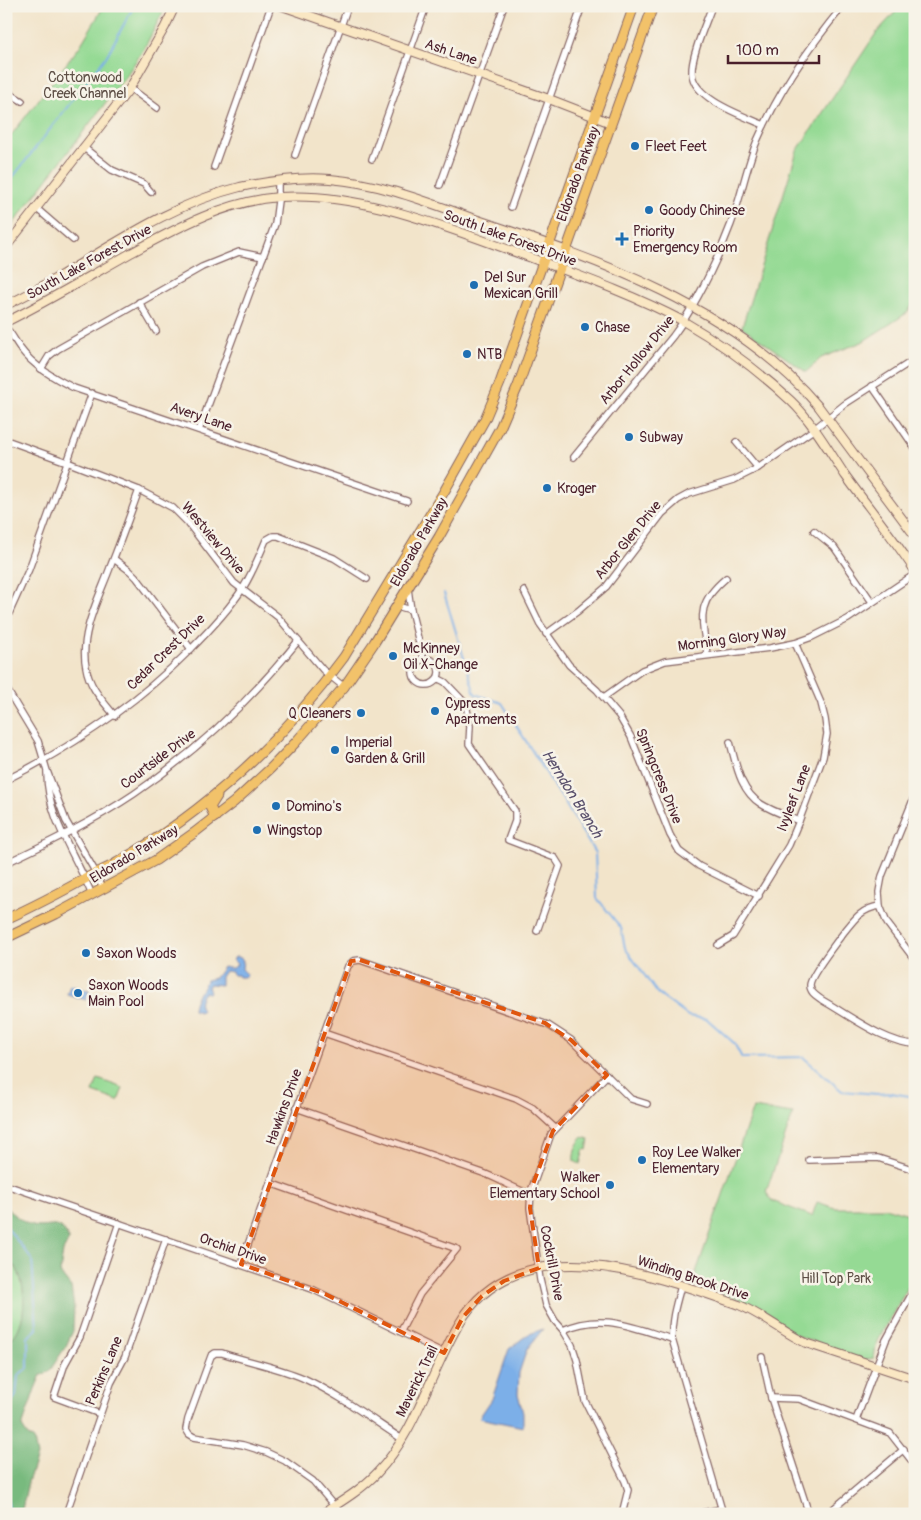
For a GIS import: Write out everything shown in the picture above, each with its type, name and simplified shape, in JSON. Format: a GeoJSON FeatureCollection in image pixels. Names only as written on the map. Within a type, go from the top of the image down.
{"type":"FeatureCollection","features":[{"type":"Feature","properties":{"kind":"main road"},"geometry":{"type":"LineString","coordinates":[[6,247],[130,88],[175,6]]}},
{"type":"Feature","properties":{"kind":"main road","name":"Ash Lane"},"geometry":{"type":"LineString","coordinates":[[282,6],[549,99],[611,123]]}},
{"type":"Feature","properties":{"kind":"main road","name":"Eldorado Parkway"},"geometry":{"type":"LineString","coordinates":[[6,919],[55,896],[117,863],[169,830],[222,788],[283,729],[330,676],[344,657],[424,528],[485,419],[503,375],[634,6]]}},
{"type":"Feature","properties":{"kind":"main road","name":"Eldorado Parkway"},"geometry":{"type":"LineString","coordinates":[[6,938],[92,895],[156,860],[215,817],[271,768],[344,687],[408,589],[500,428],[518,386],[653,6]]}},
{"type":"Feature","properties":{"kind":"main road","name":"South Lake Forest Drive"},"geometry":{"type":"LineString","coordinates":[[6,305],[152,222],[179,209],[228,190],[278,180],[320,178],[379,187],[565,251],[630,276],[727,327],[804,389],[915,536]]}},
{"type":"Feature","properties":{"kind":"main road","name":"South Lake Forest Drive"},"geometry":{"type":"LineString","coordinates":[[6,322],[181,226],[232,207],[278,197],[335,199],[390,210],[559,268],[621,293],[683,322],[721,346],[763,377],[792,402],[879,519],[915,572]]}},
{"type":"Feature","properties":{"kind":"main road"},"geometry":{"type":"LineString","coordinates":[[485,419],[500,428]]}},
{"type":"Feature","properties":{"kind":"main road"},"geometry":{"type":"LineString","coordinates":[[424,528],[439,537]]}},
{"type":"Feature","properties":{"kind":"main road"},"geometry":{"type":"LineString","coordinates":[[215,817],[210,807],[212,801],[235,780],[237,774]]}},
{"type":"Feature","properties":{"kind":"main road","name":"Winding Brook Drive"},"geometry":{"type":"LineString","coordinates":[[539,1268],[570,1266],[618,1269],[644,1274],[754,1311],[789,1335],[806,1343],[915,1379]]}},
{"type":"Feature","properties":{"kind":"main road","name":"Maverick Trail"},"geometry":{"type":"LineString","coordinates":[[322,1514],[358,1491],[388,1461],[402,1439],[463,1317],[482,1296],[504,1280],[519,1273],[539,1268]]}},
{"type":"Feature","properties":{"kind":"street"},"geometry":{"type":"LineString","coordinates":[[214,167],[271,6]]}},
{"type":"Feature","properties":{"kind":"street"},"geometry":{"type":"LineString","coordinates":[[295,155],[348,6]]}},
{"type":"Feature","properties":{"kind":"street"},"geometry":{"type":"LineString","coordinates":[[372,159],[426,6]]}},
{"type":"Feature","properties":{"kind":"street"},"geometry":{"type":"LineString","coordinates":[[440,185],[504,6]]}},
{"type":"Feature","properties":{"kind":"street"},"geometry":{"type":"LineString","coordinates":[[511,207],[582,6]]}},
{"type":"Feature","properties":{"kind":"street"},"geometry":{"type":"LineString","coordinates":[[712,6],[693,62],[692,73],[695,83],[701,91],[713,100],[764,125]]}},
{"type":"Feature","properties":{"kind":"street","name":"Arbor Hollow Drive"},"geometry":{"type":"LineString","coordinates":[[574,457],[683,322],[692,307],[718,256],[732,222],[753,152],[764,125],[804,57],[843,6]]}},
{"type":"Feature","properties":{"kind":"street"},"geometry":{"type":"LineString","coordinates":[[130,88],[157,108]]}},
{"type":"Feature","properties":{"kind":"street"},"geometry":{"type":"LineString","coordinates":[[6,91],[22,101]]}},
{"type":"Feature","properties":{"kind":"street"},"geometry":{"type":"LineString","coordinates":[[83,147],[112,170],[144,184],[151,192]]}},
{"type":"Feature","properties":{"kind":"street"},"geometry":{"type":"LineString","coordinates":[[199,430],[274,224],[278,197],[278,180]]}},
{"type":"Feature","properties":{"kind":"street"},"geometry":{"type":"LineString","coordinates":[[36,208],[73,240]]}},
{"type":"Feature","properties":{"kind":"street"},"geometry":{"type":"LineString","coordinates":[[42,369],[49,356],[58,350],[202,266],[239,252],[263,257]]}},
{"type":"Feature","properties":{"kind":"street"},"geometry":{"type":"LineString","coordinates":[[139,302],[156,331]]}},
{"type":"Feature","properties":{"kind":"street","name":"Avery Lane"},"geometry":{"type":"LineString","coordinates":[[6,328],[20,349],[42,369],[74,388],[407,501]]}},
{"type":"Feature","properties":{"kind":"street","name":"Arbor Glen Drive"},"geometry":{"type":"LineString","coordinates":[[546,634],[578,611],[606,587],[670,506],[689,494],[734,480],[758,468],[872,386],[915,359]]}},
{"type":"Feature","properties":{"kind":"street"},"geometry":{"type":"LineString","coordinates":[[872,386],[915,448]]}},
{"type":"Feature","properties":{"kind":"street"},"geometry":{"type":"LineString","coordinates":[[6,620],[29,569],[92,393]]}},
{"type":"Feature","properties":{"kind":"street","name":"Westview Drive"},"geometry":{"type":"LineString","coordinates":[[6,440],[68,462],[138,490],[167,504],[181,515],[226,574],[242,590],[278,617],[330,676],[344,687]]}},
{"type":"Feature","properties":{"kind":"street"},"geometry":{"type":"LineString","coordinates":[[736,442],[758,468]]}},
{"type":"Feature","properties":{"kind":"street"},"geometry":{"type":"LineString","coordinates":[[115,716],[93,688],[85,661],[85,647],[89,626],[138,490]]}},
{"type":"Feature","properties":{"kind":"street"},"geometry":{"type":"LineString","coordinates":[[814,531],[834,547],[872,602]]}},
{"type":"Feature","properties":{"kind":"street","name":"Cedar Crest Drive"},"geometry":{"type":"LineString","coordinates":[[6,780],[74,744],[115,716],[148,689],[208,632],[242,590],[256,566],[266,540],[272,536],[285,539],[334,558],[367,579]]}},
{"type":"Feature","properties":{"kind":"street"},"geometry":{"type":"LineString","coordinates":[[114,559],[137,578],[191,649]]}},
{"type":"Feature","properties":{"kind":"street","name":"Morning Glory Way"},"geometry":{"type":"LineString","coordinates":[[604,697],[651,665],[707,654],[770,648],[795,642],[829,629],[848,619],[915,572]]}},
{"type":"Feature","properties":{"kind":"street"},"geometry":{"type":"LineString","coordinates":[[707,654],[704,607],[710,594],[726,578]]}},
{"type":"Feature","properties":{"kind":"street"},"geometry":{"type":"LineString","coordinates":[[408,589],[423,659]]}},
{"type":"Feature","properties":{"kind":"street","name":"Springcress Drive"},"geometry":{"type":"LineString","coordinates":[[524,592],[546,634],[574,671],[604,697],[619,716],[631,737],[670,835],[679,851],[699,866],[759,896]]}},
{"type":"Feature","properties":{"kind":"street"},"geometry":{"type":"LineString","coordinates":[[397,606],[411,610]]}},
{"type":"Feature","properties":{"kind":"street","name":"Courtside Drive"},"geometry":{"type":"LineString","coordinates":[[6,863],[63,836],[133,794],[201,743],[262,684],[298,641]]}},
{"type":"Feature","properties":{"kind":"street","name":"Ivyleaf Lane"},"geometry":{"type":"LineString","coordinates":[[718,945],[732,936],[759,896],[789,844],[800,821],[823,757],[827,734],[821,702],[795,642]]}},
{"type":"Feature","properties":{"kind":"street"},"geometry":{"type":"LineString","coordinates":[[423,659],[431,660],[435,663],[438,670],[437,678],[426,685],[415,679],[413,675],[416,663],[423,659]]}},
{"type":"Feature","properties":{"kind":"street"},"geometry":{"type":"LineString","coordinates":[[437,678],[445,682],[466,704],[470,726],[469,744],[514,811],[515,821],[508,840],[555,858],[560,866],[537,930]]}},
{"type":"Feature","properties":{"kind":"street"},"geometry":{"type":"LineString","coordinates":[[6,688],[8,697],[38,741],[46,771],[66,821],[103,889]]}},
{"type":"Feature","properties":{"kind":"street"},"geometry":{"type":"LineString","coordinates":[[730,742],[740,776],[752,797],[760,803],[800,821]]}},
{"type":"Feature","properties":{"kind":"street"},"geometry":{"type":"LineString","coordinates":[[46,771],[50,803],[63,836],[86,879],[92,895]]}},
{"type":"Feature","properties":{"kind":"street"},"geometry":{"type":"LineString","coordinates":[[915,795],[882,876],[879,892],[880,906],[887,923],[915,960]]}},
{"type":"Feature","properties":{"kind":"street"},"geometry":{"type":"LineString","coordinates":[[880,906],[863,911],[844,932],[813,978],[810,989],[822,1000],[885,1036],[903,1043],[915,1044]]}},
{"type":"Feature","properties":{"kind":"street","name":"Hawkins Drive"},"geometry":{"type":"LineString","coordinates":[[240,1264],[348,966],[353,960],[360,960],[548,1024],[567,1036],[607,1075]]}},
{"type":"Feature","properties":{"kind":"street"},"geometry":{"type":"LineString","coordinates":[[324,1033],[516,1099],[533,1108],[555,1128]]}},
{"type":"Feature","properties":{"kind":"street"},"geometry":{"type":"LineString","coordinates":[[607,1075],[631,1099],[647,1104]]}},
{"type":"Feature","properties":{"kind":"street","name":"Cockrill Drive"},"geometry":{"type":"LineString","coordinates":[[607,1075],[555,1128],[530,1194],[530,1212],[546,1305],[555,1321],[563,1330],[574,1353],[588,1409],[628,1490],[622,1514]]}},
{"type":"Feature","properties":{"kind":"street"},"geometry":{"type":"LineString","coordinates":[[296,1108],[480,1172],[493,1177],[509,1187],[530,1194]]}},
{"type":"Feature","properties":{"kind":"street"},"geometry":{"type":"LineString","coordinates":[[809,1160],[878,1158],[915,1170]]}},
{"type":"Feature","properties":{"kind":"street"},"geometry":{"type":"LineString","coordinates":[[270,1184],[457,1249],[424,1289],[400,1331]]}},
{"type":"Feature","properties":{"kind":"street","name":"Orchid Drive"},"geometry":{"type":"LineString","coordinates":[[6,1185],[119,1222],[318,1292],[444,1353]]}},
{"type":"Feature","properties":{"kind":"street"},"geometry":{"type":"LineString","coordinates":[[100,1414],[54,1397],[67,1359],[80,1337],[119,1222]]}},
{"type":"Feature","properties":{"kind":"street","name":"Perkins Lane"},"geometry":{"type":"LineString","coordinates":[[66,1514],[113,1378],[127,1352],[166,1239]]}},
{"type":"Feature","properties":{"kind":"street"},"geometry":{"type":"LineString","coordinates":[[681,1286],[674,1312],[672,1339],[722,1511],[696,1514]]}},
{"type":"Feature","properties":{"kind":"street"},"geometry":{"type":"LineString","coordinates":[[856,1420],[886,1340],[915,1288]]}},
{"type":"Feature","properties":{"kind":"street"},"geometry":{"type":"LineString","coordinates":[[563,1330],[585,1322],[603,1321],[617,1323],[672,1339]]}},
{"type":"Feature","properties":{"kind":"street"},"geometry":{"type":"LineString","coordinates":[[341,1514],[310,1478],[272,1454],[238,1444],[198,1438],[189,1434],[186,1429],[188,1419],[209,1358],[215,1353],[222,1353],[272,1367],[308,1380],[327,1390],[402,1439]]}},
{"type":"Feature","properties":{"kind":"street"},"geometry":{"type":"LineString","coordinates":[[762,1357],[770,1398],[809,1514]]}},
{"type":"Feature","properties":{"kind":"street"},"geometry":{"type":"LineString","coordinates":[[770,1398],[799,1399],[890,1433],[915,1465]]}},
{"type":"Feature","properties":{"kind":"street"},"geometry":{"type":"LineString","coordinates":[[826,1514],[904,1449]]}},
{"type":"Feature","properties":{"kind":"highlighted area"},"geometry":{"type":"Polygon","coordinates":[[[360,960],[545,1023],[571,1040],[607,1075],[553,1131],[532,1187],[530,1208],[539,1268],[504,1281],[482,1296],[463,1317],[444,1353],[325,1294],[241,1264],[351,961],[360,960]]]}},
{"type":"Feature","properties":{"kind":"green space","name":"Cottonwood Creek Channel"},"geometry":{"type":"Polygon","coordinates":[[[104,6],[166,6],[144,49],[126,76],[6,233],[6,142],[80,46],[104,6]]]}},
{"type":"Feature","properties":{"kind":"green space"},"geometry":{"type":"Polygon","coordinates":[[[901,6],[915,6],[915,301],[907,313],[862,342],[821,358],[806,372],[742,327],[797,151],[877,32],[901,6]]]}},
{"type":"Feature","properties":{"kind":"green space"},"geometry":{"type":"Polygon","coordinates":[[[98,1079],[123,1088],[118,1101],[93,1092],[98,1079]]]}},
{"type":"Feature","properties":{"kind":"green space","name":"Hill Top Park"},"geometry":{"type":"Polygon","coordinates":[[[753,1108],[793,1114],[766,1192],[772,1201],[812,1216],[817,1202],[835,1208],[888,1208],[915,1216],[915,1278],[877,1341],[874,1358],[863,1360],[798,1336],[749,1303],[692,1284],[753,1108]]]}},
{"type":"Feature","properties":{"kind":"green space"},"geometry":{"type":"Polygon","coordinates":[[[582,1137],[589,1139],[587,1150],[584,1149],[580,1164],[574,1161],[574,1158],[578,1142],[582,1137]]]}},
{"type":"Feature","properties":{"kind":"green space"},"geometry":{"type":"Polygon","coordinates":[[[6,1208],[30,1225],[39,1227],[54,1226],[66,1233],[69,1240],[63,1251],[60,1273],[71,1287],[74,1307],[73,1331],[66,1346],[49,1372],[41,1375],[22,1427],[27,1435],[34,1440],[37,1456],[28,1482],[21,1514],[6,1514],[6,1338],[10,1340],[16,1333],[23,1315],[24,1304],[19,1273],[15,1266],[6,1270],[6,1208]]]}},
{"type":"Feature","properties":{"kind":"green space"},"geometry":{"type":"Polygon","coordinates":[[[15,1266],[22,1283],[24,1304],[20,1325],[16,1334],[10,1340],[6,1338],[6,1270],[15,1266]]]}},
{"type":"Feature","properties":{"kind":"water"},"geometry":{"type":"Polygon","coordinates":[[[235,957],[243,960],[242,969],[247,974],[246,977],[239,977],[238,975],[233,975],[232,972],[225,971],[221,977],[221,985],[210,984],[208,987],[210,992],[208,994],[207,992],[204,993],[201,997],[202,1010],[200,1012],[193,1010],[196,998],[203,989],[206,980],[215,978],[223,967],[234,967],[237,964],[233,960],[235,957]]]}},
{"type":"Feature","properties":{"kind":"water","name":"Saxon Woods Main Pool"},"geometry":{"type":"Polygon","coordinates":[[[70,985],[89,991],[86,1000],[67,994],[70,985]]]}},
{"type":"Feature","properties":{"kind":"water"},"geometry":{"type":"Polygon","coordinates":[[[543,1329],[527,1349],[519,1373],[518,1394],[523,1413],[523,1427],[479,1418],[492,1399],[509,1349],[527,1335],[543,1329]]]}},
{"type":"Feature","properties":{"kind":"waterway"},"geometry":{"type":"LineString","coordinates":[[6,186],[106,57],[134,6]]}},
{"type":"Feature","properties":{"kind":"waterway","name":"Herndon Branch"},"geometry":{"type":"LineString","coordinates":[[444,593],[475,694],[502,703],[563,800],[595,853],[597,898],[621,928],[625,948],[658,994],[688,1016],[707,1019],[734,1043],[742,1058],[803,1057],[842,1091],[877,1094],[891,1093],[915,1097]]}},
{"type":"Feature","properties":{"kind":"waterway"},"geometry":{"type":"LineString","coordinates":[[6,1226],[32,1260],[37,1329],[28,1337],[28,1368],[18,1375],[16,1396],[6,1409]]}},
{"type":"Feature","properties":{"kind":"waterway"},"geometry":{"type":"LineString","coordinates":[[6,1495],[10,1514]]}},
{"type":"Feature","properties":{"kind":"place","name":"Fleet Feet"},"geometry":{"type":"Point","coordinates":[635,146]}},
{"type":"Feature","properties":{"kind":"place","name":"Goody Chinese"},"geometry":{"type":"Point","coordinates":[649,210]}},
{"type":"Feature","properties":{"kind":"place","name":"Priority Emergency Room"},"geometry":{"type":"Point","coordinates":[622,239]}},
{"type":"Feature","properties":{"kind":"place","name":"Del Sur Mexican Grill"},"geometry":{"type":"Point","coordinates":[474,285]}},
{"type":"Feature","properties":{"kind":"place","name":"Chase"},"geometry":{"type":"Point","coordinates":[585,327]}},
{"type":"Feature","properties":{"kind":"place","name":"NTB"},"geometry":{"type":"Point","coordinates":[467,354]}},
{"type":"Feature","properties":{"kind":"place","name":"Subway"},"geometry":{"type":"Point","coordinates":[629,437]}},
{"type":"Feature","properties":{"kind":"place","name":"Kroger"},"geometry":{"type":"Point","coordinates":[547,488]}},
{"type":"Feature","properties":{"kind":"place","name":"McKinney Oil X-Change"},"geometry":{"type":"Point","coordinates":[393,656]}},
{"type":"Feature","properties":{"kind":"place","name":"Cypress Apartments"},"geometry":{"type":"Point","coordinates":[435,711]}},
{"type":"Feature","properties":{"kind":"place","name":"Q Cleaners"},"geometry":{"type":"Point","coordinates":[361,713]}},
{"type":"Feature","properties":{"kind":"place","name":"Imperial Garden & Grill"},"geometry":{"type":"Point","coordinates":[335,750]}},
{"type":"Feature","properties":{"kind":"place","name":"Domino's"},"geometry":{"type":"Point","coordinates":[276,806]}},
{"type":"Feature","properties":{"kind":"place","name":"Wingstop"},"geometry":{"type":"Point","coordinates":[257,830]}},
{"type":"Feature","properties":{"kind":"place","name":"Saxon Woods"},"geometry":{"type":"Point","coordinates":[86,953]}},
{"type":"Feature","properties":{"kind":"place","name":"Saxon Woods Main Pool"},"geometry":{"type":"Point","coordinates":[78,993]}},
{"type":"Feature","properties":{"kind":"place","name":"Roy Lee Walker Elementary"},"geometry":{"type":"Point","coordinates":[642,1160]}},
{"type":"Feature","properties":{"kind":"place","name":"Walker Elementary School"},"geometry":{"type":"Point","coordinates":[610,1185]}}]}
